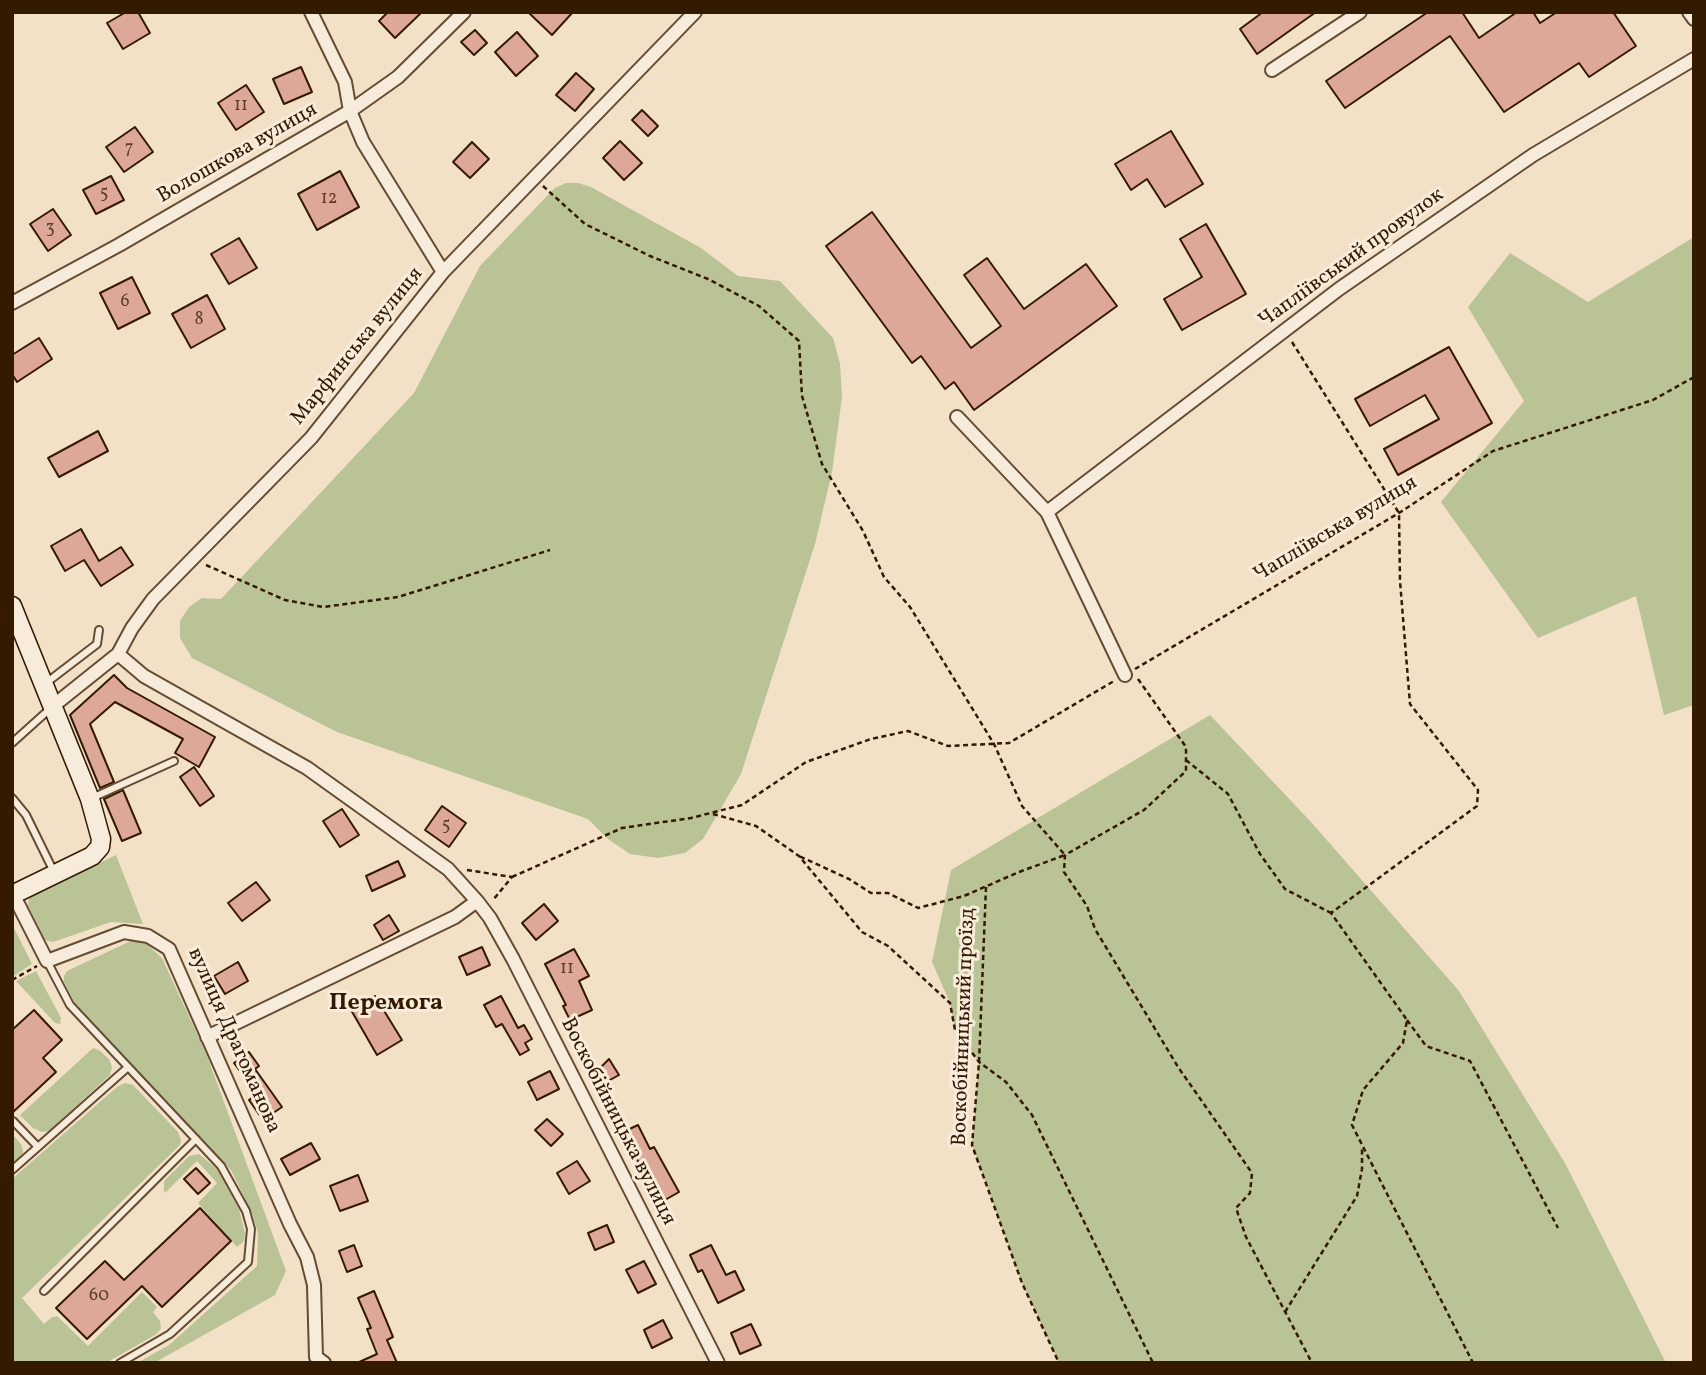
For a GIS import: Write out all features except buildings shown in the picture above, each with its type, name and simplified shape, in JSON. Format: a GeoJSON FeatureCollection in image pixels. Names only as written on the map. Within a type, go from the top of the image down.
{"type":"FeatureCollection","features":[{"type":"Feature","properties":{"kind":"street"},"geometry":{"type":"LineString","coordinates":[[311,12],[345,82],[350,111],[363,142],[443,272]]}},
{"type":"Feature","properties":{"kind":"street","name":"Волошкова вулиця"},"geometry":{"type":"LineString","coordinates":[[12,303],[119,246],[350,111],[398,78],[464,12]]}},
{"type":"Feature","properties":{"kind":"street","name":"Марфинська вулиця"},"geometry":{"type":"LineString","coordinates":[[53,706],[118,654],[132,628],[153,599],[311,438],[443,272],[695,12]]}},
{"type":"Feature","properties":{"kind":"street"},"geometry":{"type":"LineString","coordinates":[[1272,70],[1360,12]]}},
{"type":"Feature","properties":{"kind":"street"},"geometry":{"type":"LineString","coordinates":[[1689,12],[1694,19]]}},
{"type":"Feature","properties":{"kind":"street","name":"Чапліївський провулок"},"geometry":{"type":"LineString","coordinates":[[1047,512],[1339,289],[1533,155],[1694,58]]}},
{"type":"Feature","properties":{"kind":"street"},"geometry":{"type":"LineString","coordinates":[[957,417],[1047,512],[1128,673]]}},
{"type":"Feature","properties":{"kind":"street"},"geometry":{"type":"LineString","coordinates":[[12,606],[22,640],[44,684],[100,830],[100,847],[92,856],[13,894],[47,961]]}},
{"type":"Feature","properties":{"kind":"street","name":"Воскобійницька вулиця"},"geometry":{"type":"LineString","coordinates":[[118,654],[144,676],[307,768],[447,869],[480,906],[513,959],[718,1363]]}},
{"type":"Feature","properties":{"kind":"street"},"geometry":{"type":"LineString","coordinates":[[207,1037],[480,906]]}},
{"type":"Feature","properties":{"kind":"street","name":"вулиця Драгоманова"},"geometry":{"type":"LineString","coordinates":[[47,961],[124,932],[148,936],[169,949],[290,1224],[307,1256],[314,1285],[316,1357],[324,1363]]}},
{"type":"Feature","properties":{"kind":"lane"},"geometry":{"type":"LineString","coordinates":[[44,684],[97,644],[99,630]]}},
{"type":"Feature","properties":{"kind":"lane"},"geometry":{"type":"LineString","coordinates":[[12,743],[53,706]]}},
{"type":"Feature","properties":{"kind":"lane"},"geometry":{"type":"LineString","coordinates":[[90,799],[174,761]]}},
{"type":"Feature","properties":{"kind":"lane"},"geometry":{"type":"LineString","coordinates":[[12,798],[26,815],[55,873]]}},
{"type":"Feature","properties":{"kind":"lane"},"geometry":{"type":"LineString","coordinates":[[47,961],[70,1005],[221,1166],[246,1211],[251,1229],[248,1262],[170,1334],[120,1363]]}},
{"type":"Feature","properties":{"kind":"lane"},"geometry":{"type":"LineString","coordinates":[[12,1170],[128,1068]]}},
{"type":"Feature","properties":{"kind":"lane"},"geometry":{"type":"LineString","coordinates":[[13,1121],[38,1147]]}},
{"type":"Feature","properties":{"kind":"lane"},"geometry":{"type":"LineString","coordinates":[[44,1291],[196,1139]]}},
{"type":"Feature","properties":{"kind":"path"},"geometry":{"type":"LineString","coordinates":[[534,178],[585,224],[650,256],[708,279],[759,306],[799,341],[803,396],[822,464],[863,531],[884,577],[910,607],[994,744],[1022,806],[1065,855],[1064,872],[1087,906],[1096,929],[1178,1067],[1252,1173],[1250,1193],[1236,1208],[1246,1237],[1312,1363]]}},
{"type":"Feature","properties":{"kind":"path"},"geometry":{"type":"LineString","coordinates":[[1284,330],[1399,513],[1400,581],[1410,704],[1478,790],[1477,806],[1331,912]]}},
{"type":"Feature","properties":{"kind":"path","name":"Чапліївська вулиця"},"geometry":{"type":"LineString","coordinates":[[994,744],[1009,743],[1399,513],[1493,451],[1653,400],[1694,377]]}},
{"type":"Feature","properties":{"kind":"path"},"geometry":{"type":"LineString","coordinates":[[191,558],[285,600],[323,607],[398,597],[550,550]]}},
{"type":"Feature","properties":{"kind":"path"},"geometry":{"type":"LineString","coordinates":[[710,813],[756,826],[799,856],[849,879],[871,893],[888,893],[918,908],[964,897],[1065,855],[1144,810],[1186,771],[1186,747],[1128,673]]}},
{"type":"Feature","properties":{"kind":"path"},"geometry":{"type":"LineString","coordinates":[[480,906],[512,877],[622,828],[742,805],[806,762],[871,739],[908,731],[948,746],[994,744]]}},
{"type":"Feature","properties":{"kind":"path"},"geometry":{"type":"LineString","coordinates":[[1186,761],[1228,794],[1260,854],[1285,889],[1331,912],[1426,1046],[1470,1061],[1558,1228]]}},
{"type":"Feature","properties":{"kind":"path"},"geometry":{"type":"LineString","coordinates":[[799,856],[862,932],[888,946],[950,1003],[956,1030],[979,1062],[1006,1082],[1032,1115],[1153,1363]]}},
{"type":"Feature","properties":{"kind":"path"},"geometry":{"type":"LineString","coordinates":[[447,869],[512,877]]}},
{"type":"Feature","properties":{"kind":"path","name":"Воскобійницький проїзд"},"geometry":{"type":"LineString","coordinates":[[986,887],[979,1062],[972,1146],[1022,1283],[1059,1363]]}},
{"type":"Feature","properties":{"kind":"path"},"geometry":{"type":"LineString","coordinates":[[12,980],[47,961]]}},
{"type":"Feature","properties":{"kind":"path"},"geometry":{"type":"LineString","coordinates":[[1406,1020],[1403,1043],[1363,1090],[1352,1125],[1473,1363]]}},
{"type":"Feature","properties":{"kind":"path"},"geometry":{"type":"LineString","coordinates":[[1285,1311],[1357,1196],[1362,1169],[1362,1144]]}},
{"type":"Feature","properties":{"kind":"green space"},"geometry":{"type":"Polygon","coordinates":[[[566,183],[591,187],[701,248],[738,276],[780,281],[833,338],[840,364],[842,397],[832,472],[815,544],[741,774],[703,839],[685,853],[658,858],[630,854],[608,839],[588,819],[337,732],[192,658],[180,638],[180,621],[189,607],[202,598],[221,599],[414,393],[480,266],[555,188],[566,183]]]}},
{"type":"Feature","properties":{"kind":"green space"},"geometry":{"type":"Polygon","coordinates":[[[1694,237],[1694,705],[1664,715],[1636,596],[1538,638],[1441,502],[1524,401],[1468,307],[1510,253],[1588,302],[1694,237]]]}},
{"type":"Feature","properties":{"kind":"green space"},"geometry":{"type":"Polygon","coordinates":[[[1210,715],[1311,822],[1459,991],[1565,1163],[1666,1363],[1059,1363],[1022,1283],[972,1145],[979,1062],[955,1030],[950,1003],[932,962],[951,870],[1210,715]]]}},
{"type":"Feature","properties":{"kind":"green space"},"geometry":{"type":"Polygon","coordinates":[[[116,855],[143,924],[111,922],[53,942],[45,940],[28,905],[29,897],[116,855]]]}},
{"type":"Feature","properties":{"kind":"green space"},"geometry":{"type":"Polygon","coordinates":[[[12,924],[32,964],[12,977],[12,924]]]}},
{"type":"Feature","properties":{"kind":"green space"},"geometry":{"type":"Polygon","coordinates":[[[139,937],[162,958],[206,1053],[286,1271],[275,1295],[154,1363],[137,1363],[169,1345],[257,1266],[258,1233],[252,1213],[231,1170],[75,1003],[64,982],[67,971],[139,937]]]}},
{"type":"Feature","properties":{"kind":"green space"},"geometry":{"type":"Polygon","coordinates":[[[36,971],[61,1018],[60,1024],[55,1023],[16,981],[36,971]]]}},
{"type":"Feature","properties":{"kind":"green space"},"geometry":{"type":"Polygon","coordinates":[[[93,1048],[109,1059],[112,1067],[110,1075],[49,1131],[42,1132],[33,1128],[20,1115],[93,1048]]]}},
{"type":"Feature","properties":{"kind":"green space"},"geometry":{"type":"Polygon","coordinates":[[[125,1083],[133,1085],[178,1132],[180,1145],[22,1298],[44,1324],[57,1316],[88,1346],[142,1292],[157,1307],[153,1312],[160,1321],[161,1329],[106,1363],[12,1363],[12,1179],[117,1087],[125,1083]]]}},
{"type":"Feature","properties":{"kind":"green space"},"geometry":{"type":"Polygon","coordinates":[[[12,1134],[21,1144],[23,1154],[12,1163],[12,1134]]]}},
{"type":"Feature","properties":{"kind":"green space"},"geometry":{"type":"Polygon","coordinates":[[[199,1154],[217,1169],[239,1209],[245,1234],[244,1241],[237,1247],[198,1203],[217,1183],[197,1161],[165,1193],[164,1181],[189,1156],[199,1154]]]}},
{"type":"Feature","properties":{"kind":"district","name":"Перемога"},"geometry":{"type":"Point","coordinates":[386,1005]}}]}
